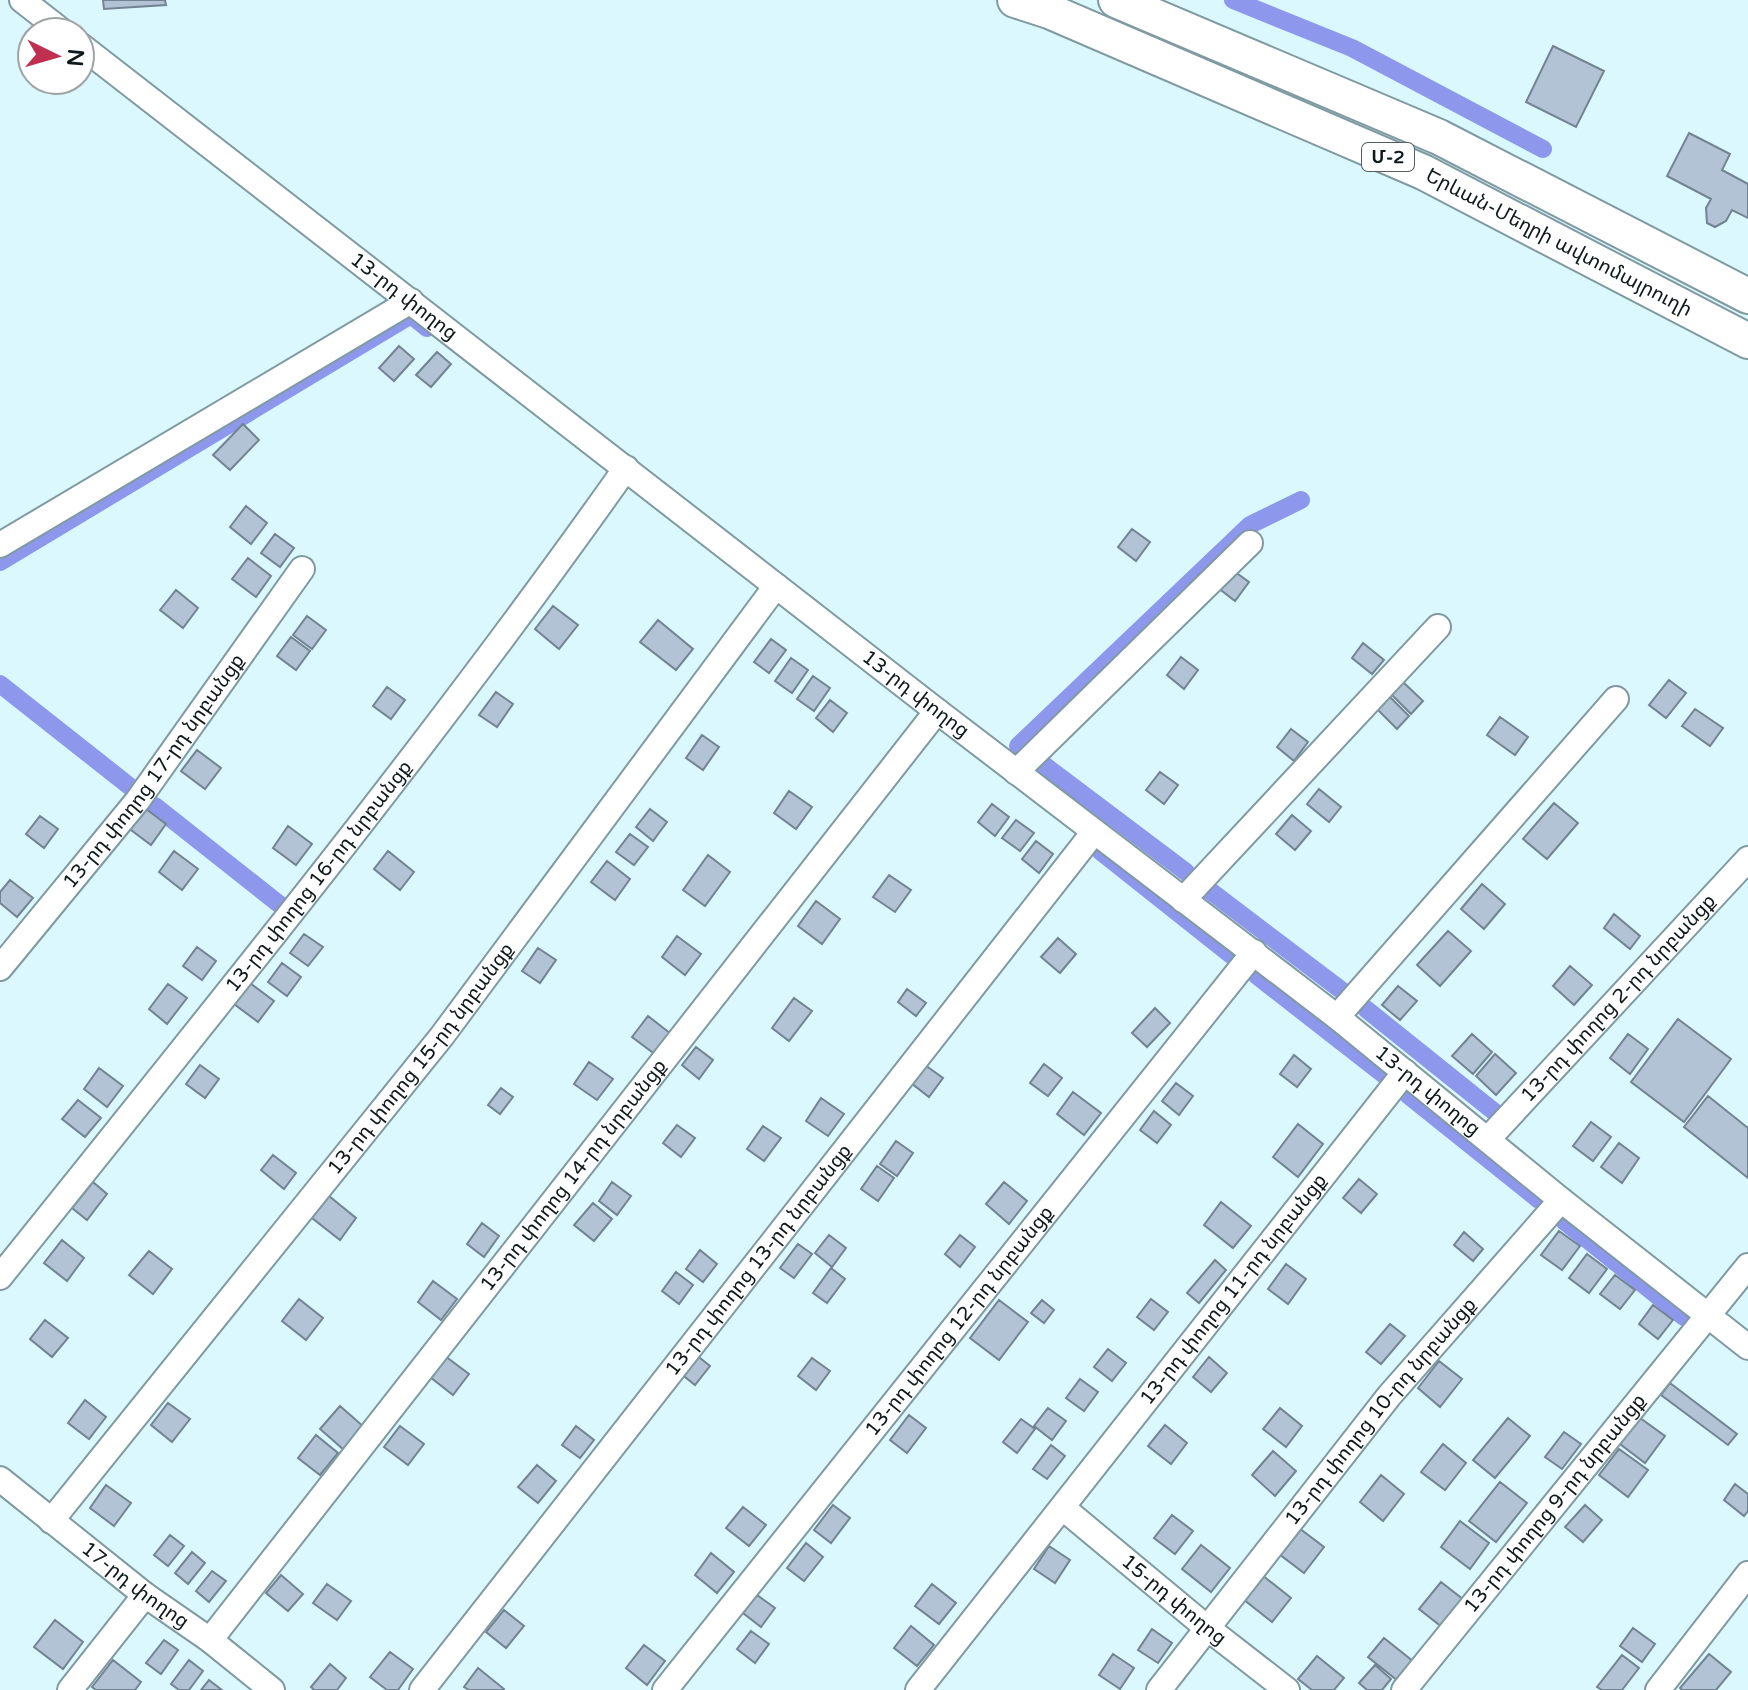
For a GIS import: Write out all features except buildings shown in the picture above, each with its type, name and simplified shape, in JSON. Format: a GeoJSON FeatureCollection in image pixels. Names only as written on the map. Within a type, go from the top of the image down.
{"type":"FeatureCollection","features":[{"type":"Feature","properties":{"kind":"highway","name":"Երևան-Մեղրի ավտոմայրուղի"},"geometry":{"type":"LineString","coordinates":[[1015,0],[1049,11],[1423,172],[1748,341]]}},
{"type":"Feature","properties":{"kind":"highway","name":"Երևան-Մեղրի ավտոմայրուղի"},"geometry":{"type":"LineString","coordinates":[[1116,0],[1439,137],[1748,296]]}},
{"type":"Feature","properties":{"kind":"street"},"geometry":{"type":"LineString","coordinates":[[22,0],[42,16]]}},
{"type":"Feature","properties":{"kind":"street","name":"13-րդ փողոց"},"geometry":{"type":"LineString","coordinates":[[96,57],[937,711],[1254,952],[1748,1347]]}},
{"type":"Feature","properties":{"kind":"street"},"geometry":{"type":"LineString","coordinates":[[0,545],[411,301]]}},
{"type":"Feature","properties":{"kind":"street","name":"13-րդ փողոց 16-րդ նրբանցք"},"geometry":{"type":"LineString","coordinates":[[0,1277],[347,844],[548,579],[626,468]]}},
{"type":"Feature","properties":{"kind":"street"},"geometry":{"type":"LineString","coordinates":[[1016,772],[1250,543]]}},
{"type":"Feature","properties":{"kind":"street","name":"13-րդ փողոց 17-րդ նրբանցք"},"geometry":{"type":"LineString","coordinates":[[0,968],[138,800],[302,569]]}},
{"type":"Feature","properties":{"kind":"street","name":"13-րդ փողոց 15-րդ նրբանցք"},"geometry":{"type":"LineString","coordinates":[[51,1521],[442,1036],[776,586]]}},
{"type":"Feature","properties":{"kind":"street"},"geometry":{"type":"LineString","coordinates":[[1183,900],[1438,627]]}},
{"type":"Feature","properties":{"kind":"street"},"geometry":{"type":"LineString","coordinates":[[1337,1017],[1616,699]]}},
{"type":"Feature","properties":{"kind":"street","name":"13-րդ փողոց 14-րդ նրբանցք"},"geometry":{"type":"LineString","coordinates":[[210,1640],[937,711]]}},
{"type":"Feature","properties":{"kind":"street","name":"13-րդ փողոց 13-րդ նրբանցք"},"geometry":{"type":"LineString","coordinates":[[422,1690],[1094,832]]}},
{"type":"Feature","properties":{"kind":"street","name":"13-րդ փողոց 2-րդ նրբանցք"},"geometry":{"type":"LineString","coordinates":[[1488,1139],[1748,859]]}},
{"type":"Feature","properties":{"kind":"street","name":"13-րդ փողոց 12-րդ նրբանցք"},"geometry":{"type":"LineString","coordinates":[[665,1690],[1254,952]]}},
{"type":"Feature","properties":{"kind":"street","name":"13-րդ փողոց 11-րդ նրբանցք"},"geometry":{"type":"LineString","coordinates":[[918,1690],[1405,1072]]}},
{"type":"Feature","properties":{"kind":"street","name":"13-րդ փողոց 10-րդ նրբանցք"},"geometry":{"type":"LineString","coordinates":[[1159,1690],[1389,1396],[1561,1200]]}},
{"type":"Feature","properties":{"kind":"street","name":"13-րդ փողոց 9-րդ նրբանցք"},"geometry":{"type":"LineString","coordinates":[[1404,1690],[1748,1266]]}},
{"type":"Feature","properties":{"kind":"street","name":"17-րդ փողոց"},"geometry":{"type":"LineString","coordinates":[[0,1479],[145,1595],[210,1640],[272,1690]]}},
{"type":"Feature","properties":{"kind":"street","name":"15-րդ փողոց"},"geometry":{"type":"LineString","coordinates":[[1063,1508],[1287,1690]]}},
{"type":"Feature","properties":{"kind":"street"},"geometry":{"type":"LineString","coordinates":[[1658,1690],[1748,1574]]}},
{"type":"Feature","properties":{"kind":"street"},"geometry":{"type":"LineString","coordinates":[[70,1690],[145,1595]]}},
{"type":"Feature","properties":{"kind":"waterway"},"geometry":{"type":"LineString","coordinates":[[1233,0],[1352,48],[1543,149]]}},
{"type":"Feature","properties":{"kind":"waterway"},"geometry":{"type":"LineString","coordinates":[[0,562],[411,315],[427,328]]}},
{"type":"Feature","properties":{"kind":"waterway"},"geometry":{"type":"LineString","coordinates":[[1018,746],[1250,525],[1301,500]]}},
{"type":"Feature","properties":{"kind":"waterway"},"geometry":{"type":"LineString","coordinates":[[0,684],[133,789]]}},
{"type":"Feature","properties":{"kind":"waterway"},"geometry":{"type":"LineString","coordinates":[[1040,762],[1186,872]]}},
{"type":"Feature","properties":{"kind":"waterway"},"geometry":{"type":"LineString","coordinates":[[155,806],[284,908]]}},
{"type":"Feature","properties":{"kind":"waterway"},"geometry":{"type":"LineString","coordinates":[[1100,851],[1231,955]]}},
{"type":"Feature","properties":{"kind":"waterway"},"geometry":{"type":"LineString","coordinates":[[1209,890],[1345,993]]}},
{"type":"Feature","properties":{"kind":"waterway"},"geometry":{"type":"LineString","coordinates":[[1256,975],[1388,1078]]}},
{"type":"Feature","properties":{"kind":"waterway"},"geometry":{"type":"LineString","coordinates":[[1366,1009],[1497,1114]]}},
{"type":"Feature","properties":{"kind":"waterway"},"geometry":{"type":"LineString","coordinates":[[1408,1095],[1539,1200]]}},
{"type":"Feature","properties":{"kind":"waterway"},"geometry":{"type":"LineString","coordinates":[[1564,1221],[1684,1317]]}}]}
